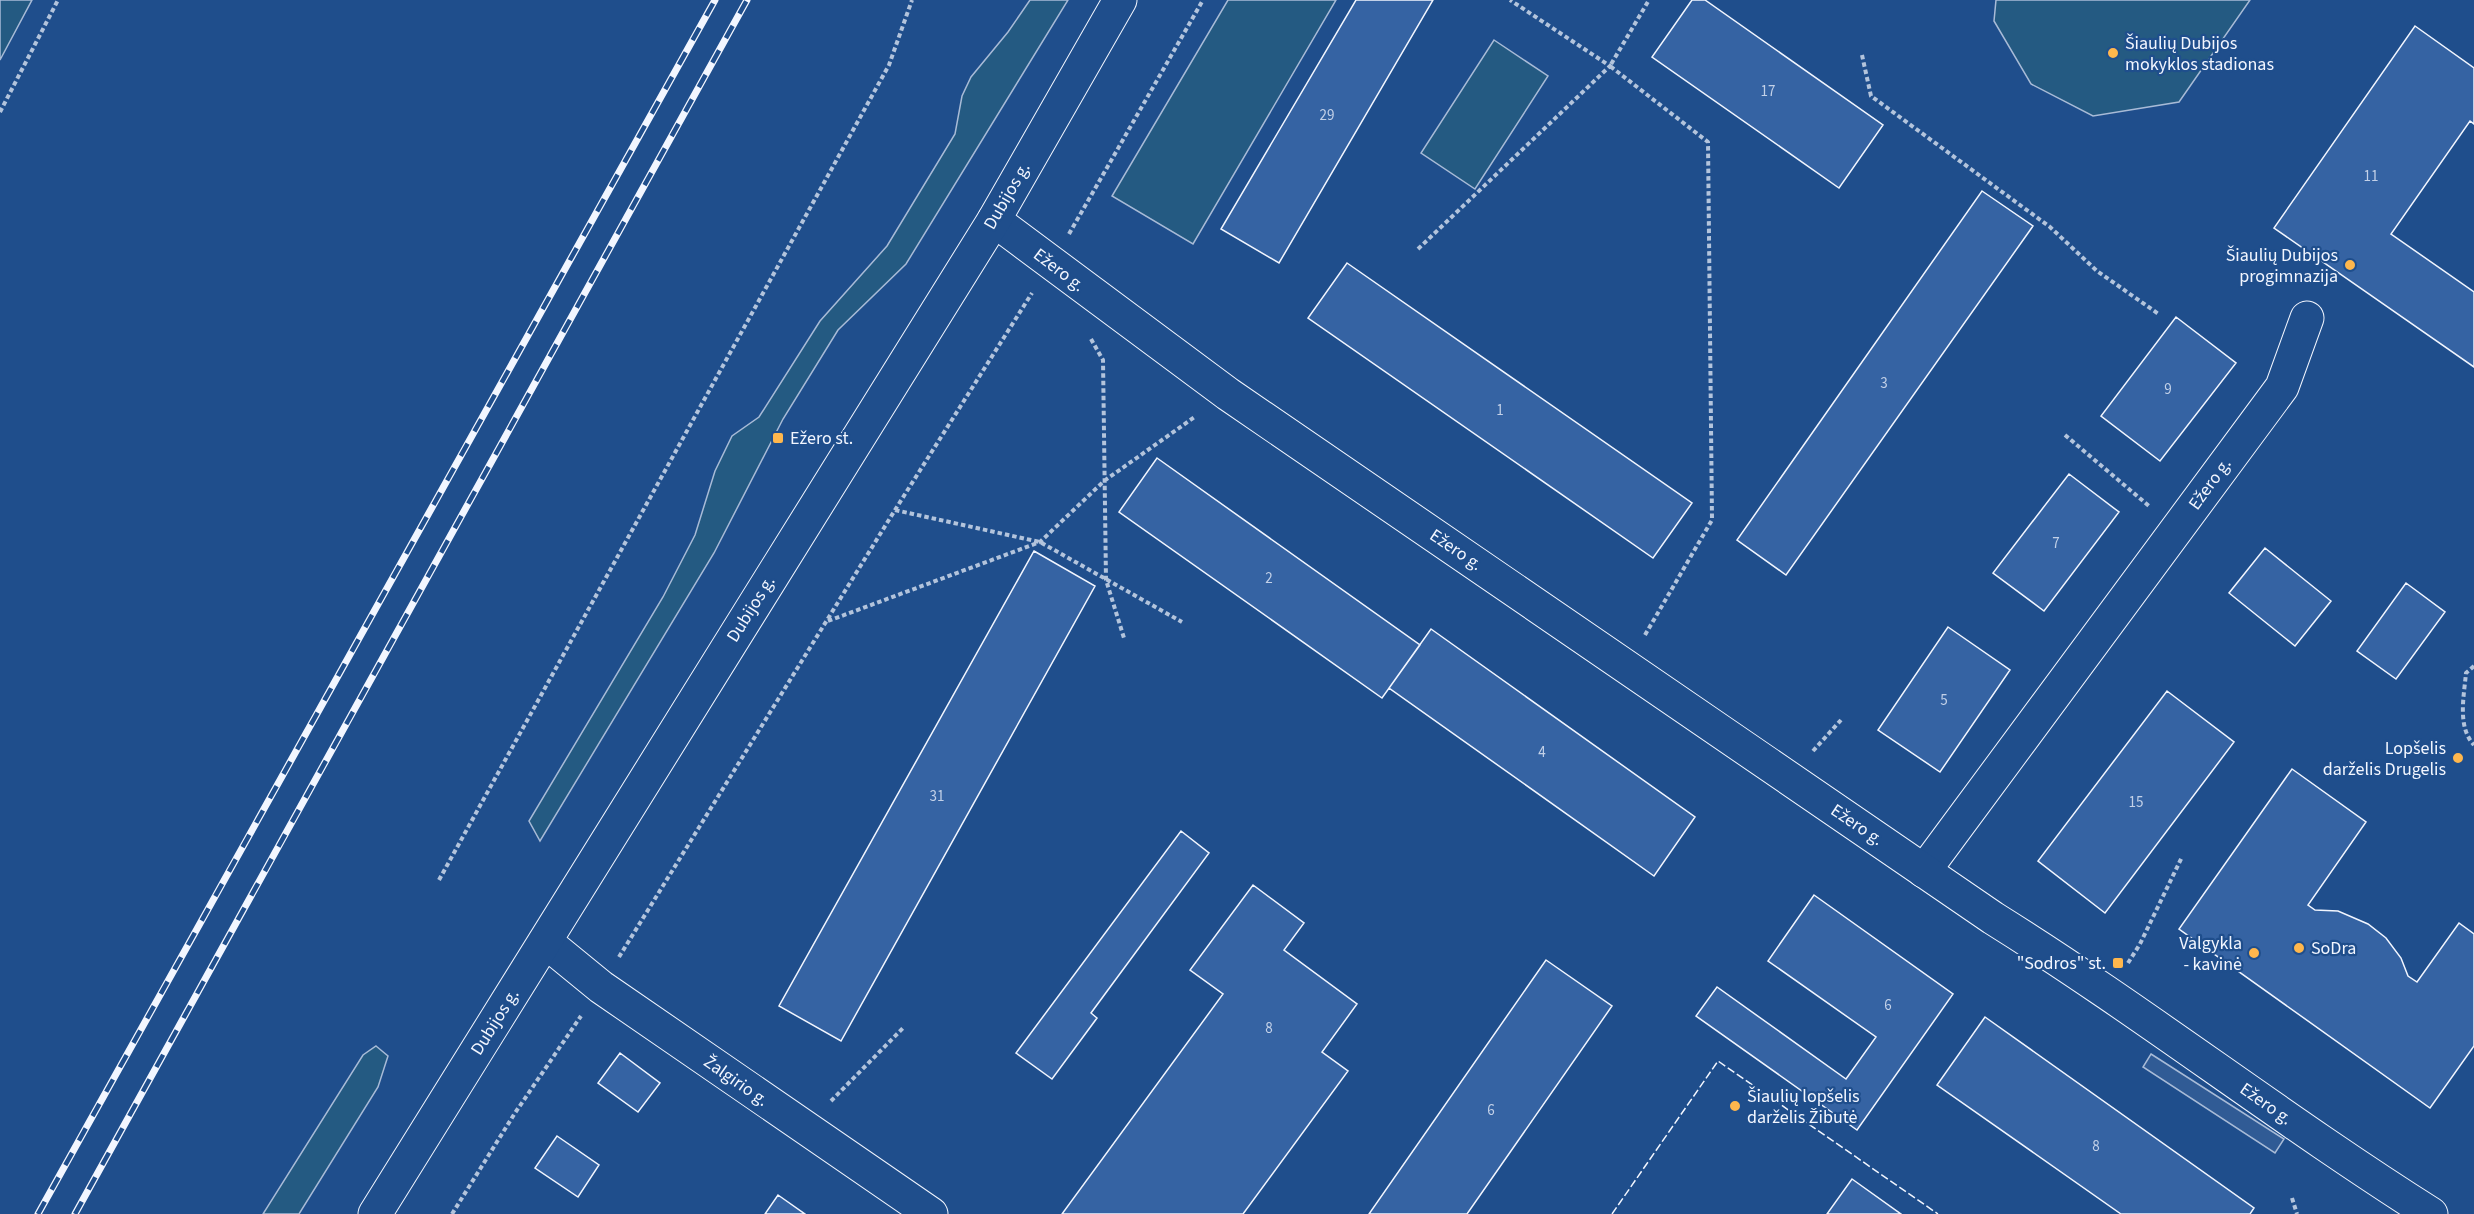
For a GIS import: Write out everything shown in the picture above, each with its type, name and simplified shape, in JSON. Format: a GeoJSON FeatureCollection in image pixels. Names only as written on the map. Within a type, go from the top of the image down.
{"type":"FeatureCollection","features":[{"type":"Feature","properties":{"kind":"main road","name":"Dubijos g."},"geometry":{"type":"LineString","coordinates":[[375,1214],[994,220],[1120,0]]}},
{"type":"Feature","properties":{"kind":"main road","name":"Ežero g."},"geometry":{"type":"LineString","coordinates":[[994,220],[1227,394],[1924,871],[2108,994],[2327,1146],[2431,1214]]}},
{"type":"Feature","properties":{"kind":"main road","name":"Ežero g."},"geometry":{"type":"LineString","coordinates":[[1924,871],[2282,387],[2307,318]]}},
{"type":"Feature","properties":{"kind":"main road","name":"Žalgirio g."},"geometry":{"type":"LineString","coordinates":[[546,942],[601,987],[804,1129],[931,1214]]}},
{"type":"Feature","properties":{"kind":"path"},"geometry":{"type":"LineString","coordinates":[[0,112],[58,0]]}},
{"type":"Feature","properties":{"kind":"path"},"geometry":{"type":"LineString","coordinates":[[439,880],[889,65],[912,0]]}},
{"type":"Feature","properties":{"kind":"path"},"geometry":{"type":"LineString","coordinates":[[452,1214],[515,1113],[601,987],[895,510],[1023,306],[1052,265],[1203,0]]}},
{"type":"Feature","properties":{"kind":"path"},"geometry":{"type":"LineString","coordinates":[[1510,0],[1611,66],[1708,142],[1712,520],[1627,667]]}},
{"type":"Feature","properties":{"kind":"path"},"geometry":{"type":"LineString","coordinates":[[1418,249],[1611,66],[1649,0]]}},
{"type":"Feature","properties":{"kind":"path"},"geometry":{"type":"LineString","coordinates":[[1862,55],[1871,96],[2050,227],[2097,271],[2160,315]]}},
{"type":"Feature","properties":{"kind":"path"},"geometry":{"type":"LineString","coordinates":[[1088,332],[1103,360],[1106,580],[1124,638]]}},
{"type":"Feature","properties":{"kind":"path"},"geometry":{"type":"LineString","coordinates":[[827,621],[1040,542],[1104,481],[1227,394]]}},
{"type":"Feature","properties":{"kind":"path"},"geometry":{"type":"LineString","coordinates":[[2065,435],[2177,529]]}},
{"type":"Feature","properties":{"kind":"path"},"geometry":{"type":"LineString","coordinates":[[895,510],[1040,542],[1182,622]]}},
{"type":"Feature","properties":{"kind":"path"},"geometry":{"type":"LineString","coordinates":[[2474,666],[2466,673],[2462,711],[2468,739],[2474,746]]}},
{"type":"Feature","properties":{"kind":"path"},"geometry":{"type":"LineString","coordinates":[[2140,944],[2182,857]]}},
{"type":"Feature","properties":{"kind":"path"},"geometry":{"type":"LineString","coordinates":[[804,1129],[904,1027]]}},
{"type":"Feature","properties":{"kind":"path"},"geometry":{"type":"LineString","coordinates":[[2292,1198],[2297,1214]]}},
{"type":"Feature","properties":{"kind":"shaded area"},"geometry":{"type":"Polygon","coordinates":[[[0,0],[32,0],[0,60],[0,0]]]}},
{"type":"Feature","properties":{"kind":"shaded area"},"geometry":{"type":"Polygon","coordinates":[[[1030,0],[1068,0],[906,264],[838,330],[783,419],[714,553],[540,841],[529,821],[663,597],[695,535],[715,471],[732,436],[759,417],[820,321],[887,246],[955,134],[962,96],[971,77],[1008,32],[1030,0]]]}},
{"type":"Feature","properties":{"kind":"shaded area"},"geometry":{"type":"Polygon","coordinates":[[[1228,0],[1336,0],[1193,244],[1112,196],[1228,0]]]}},
{"type":"Feature","properties":{"kind":"shaded area","name":"Šiaulių Dubijos mokyklos stadionas"},"geometry":{"type":"Polygon","coordinates":[[[1996,0],[2250,0],[2179,102],[2093,116],[2031,84],[1994,21],[1996,0]]]}},
{"type":"Feature","properties":{"kind":"shaded area"},"geometry":{"type":"Polygon","coordinates":[[[1494,40],[1548,76],[1475,189],[1421,153],[1494,40]]]}},
{"type":"Feature","properties":{"kind":"shaded area"},"geometry":{"type":"Polygon","coordinates":[[[376,1046],[388,1056],[378,1087],[299,1214],[263,1214],[363,1055],[376,1046]]]}},
{"type":"Feature","properties":{"kind":"shaded area"},"geometry":{"type":"Polygon","coordinates":[[[2151,1054],[2284,1139],[2275,1153],[2143,1067],[2151,1054]]]}},
{"type":"Feature","properties":{"kind":"building"},"geometry":{"type":"Polygon","coordinates":[[[1356,0],[1433,0],[1279,263],[1221,229],[1356,0]]]}},
{"type":"Feature","properties":{"kind":"building"},"geometry":{"type":"Polygon","coordinates":[[[1692,0],[1705,0],[1883,125],[1839,188],[1652,57],[1692,0]]]}},
{"type":"Feature","properties":{"kind":"building"},"geometry":{"type":"Polygon","coordinates":[[[2415,26],[2474,68],[2474,124],[2470,121],[2391,234],[2474,292],[2474,367],[2274,228],[2415,26]]]}},
{"type":"Feature","properties":{"kind":"building"},"geometry":{"type":"Polygon","coordinates":[[[1982,191],[2033,226],[1786,575],[1737,540],[1982,191]]]}},
{"type":"Feature","properties":{"kind":"building"},"geometry":{"type":"Polygon","coordinates":[[[1347,263],[1692,503],[1653,558],[1308,318],[1347,263]]]}},
{"type":"Feature","properties":{"kind":"building"},"geometry":{"type":"Polygon","coordinates":[[[2176,317],[2236,363],[2160,461],[2101,416],[2176,317]]]}},
{"type":"Feature","properties":{"kind":"building"},"geometry":{"type":"Polygon","coordinates":[[[1157,458],[1420,645],[1382,698],[1119,512],[1157,458]]]}},
{"type":"Feature","properties":{"kind":"building"},"geometry":{"type":"Polygon","coordinates":[[[2069,474],[2119,512],[2044,611],[1993,573],[2069,474]]]}},
{"type":"Feature","properties":{"kind":"building"},"geometry":{"type":"Polygon","coordinates":[[[2265,548],[2331,601],[2295,646],[2229,593],[2265,548]]]}},
{"type":"Feature","properties":{"kind":"building"},"geometry":{"type":"Polygon","coordinates":[[[1034,551],[1095,586],[841,1041],[779,1006],[1034,551]]]}},
{"type":"Feature","properties":{"kind":"building"},"geometry":{"type":"Polygon","coordinates":[[[2406,583],[2445,612],[2396,679],[2357,651],[2406,583]]]}},
{"type":"Feature","properties":{"kind":"building"},"geometry":{"type":"Polygon","coordinates":[[[1948,627],[2010,670],[1940,772],[1878,730],[1948,627]]]}},
{"type":"Feature","properties":{"kind":"building"},"geometry":{"type":"Polygon","coordinates":[[[1431,629],[1695,817],[1654,876],[1389,688],[1431,629]]]}},
{"type":"Feature","properties":{"kind":"building"},"geometry":{"type":"Polygon","coordinates":[[[2167,691],[2234,742],[2105,913],[2038,861],[2167,691]]]}},
{"type":"Feature","properties":{"kind":"building","name":"SoDra"},"geometry":{"type":"Polygon","coordinates":[[[2292,769],[2366,822],[2308,905],[2315,910],[2338,911],[2368,924],[2386,938],[2401,958],[2408,976],[2417,982],[2459,923],[2474,934],[2474,1046],[2430,1108],[2179,929],[2292,769]]]}},
{"type":"Feature","properties":{"kind":"building"},"geometry":{"type":"Polygon","coordinates":[[[1181,831],[1209,853],[1091,1013],[1097,1018],[1052,1079],[1016,1053],[1181,831]]]}},
{"type":"Feature","properties":{"kind":"building"},"geometry":{"type":"Polygon","coordinates":[[[1253,885],[1304,923],[1284,950],[1357,1004],[1322,1052],[1348,1071],[1243,1214],[1062,1214],[1223,994],[1190,970],[1253,885]]]}},
{"type":"Feature","properties":{"kind":"building"},"geometry":{"type":"Polygon","coordinates":[[[1814,895],[1953,994],[1857,1130],[1696,1016],[1717,987],[1846,1079],[1876,1037],[1768,961],[1814,895]]]}},
{"type":"Feature","properties":{"kind":"building"},"geometry":{"type":"Polygon","coordinates":[[[1546,960],[1612,1006],[1467,1214],[1369,1214],[1546,960]]]}},
{"type":"Feature","properties":{"kind":"building"},"geometry":{"type":"Polygon","coordinates":[[[1985,1017],[2254,1208],[2250,1214],[2121,1214],[1937,1085],[1985,1017]]]}},
{"type":"Feature","properties":{"kind":"building"},"geometry":{"type":"Polygon","coordinates":[[[620,1053],[660,1083],[638,1112],[598,1083],[620,1053]]]}},
{"type":"Feature","properties":{"kind":"building"},"geometry":{"type":"Polygon","coordinates":[[[557,1136],[599,1165],[578,1197],[535,1168],[557,1136]]]}},
{"type":"Feature","properties":{"kind":"building"},"geometry":{"type":"Polygon","coordinates":[[[1852,1179],[1901,1214],[1827,1214],[1852,1179]]]}},
{"type":"Feature","properties":{"kind":"building"},"geometry":{"type":"Polygon","coordinates":[[[778,1195],[805,1214],[765,1214],[778,1195]]]}},
{"type":"Feature","properties":{"kind":"railway"},"geometry":{"type":"LineString","coordinates":[[38,1214],[715,0]]}},
{"type":"Feature","properties":{"kind":"railway"},"geometry":{"type":"LineString","coordinates":[[75,1214],[747,0]]}},
{"type":"Feature","properties":{"kind":"fence"},"geometry":{"type":"LineString","coordinates":[[1612,1214],[1718,1061],[1938,1214]]}},
{"type":"Feature","properties":{"kind":"place","name":"Šiaulių Dubijos mokyklos stadionas"},"geometry":{"type":"Point","coordinates":[2113,53]}},
{"type":"Feature","properties":{"kind":"place","name":"Šiaulių Dubijos progimnazija"},"geometry":{"type":"Point","coordinates":[2350,265]}},
{"type":"Feature","properties":{"kind":"place","name":"Ežero st."},"geometry":{"type":"Point","coordinates":[778,438]}},
{"type":"Feature","properties":{"kind":"place","name":"Lopšelis darželis Drugelis"},"geometry":{"type":"Point","coordinates":[2458,758]}},
{"type":"Feature","properties":{"kind":"place","name":"SoDra"},"geometry":{"type":"Point","coordinates":[2299,948]}},
{"type":"Feature","properties":{"kind":"place","name":"Valgykla - kavinė"},"geometry":{"type":"Point","coordinates":[2254,953]}},
{"type":"Feature","properties":{"kind":"place","name":"\"Sodros\" st."},"geometry":{"type":"Point","coordinates":[2118,963]}},
{"type":"Feature","properties":{"kind":"place","name":"Šiaulių lopšelis darželis Žibutė"},"geometry":{"type":"Point","coordinates":[1735,1106]}}]}
